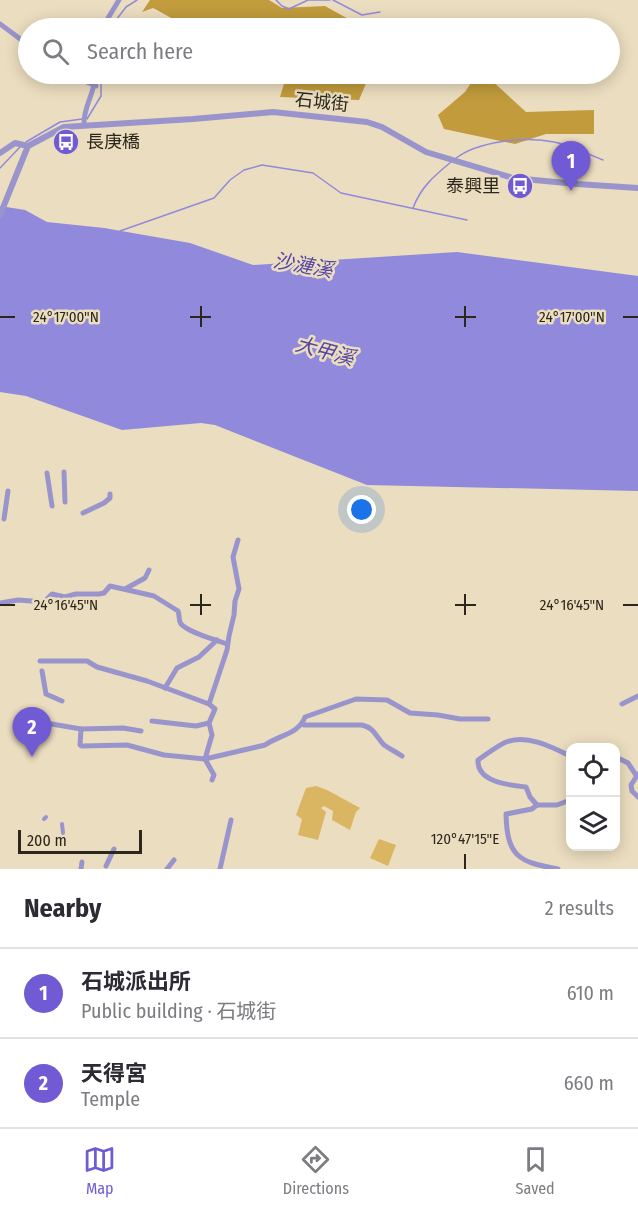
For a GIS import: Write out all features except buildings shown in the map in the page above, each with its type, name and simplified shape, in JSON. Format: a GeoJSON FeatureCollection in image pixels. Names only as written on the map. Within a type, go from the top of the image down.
{"type":"FeatureCollection","features":[{"type":"Feature","properties":{"kind":"street"},"geometry":{"type":"LineString","coordinates":[[108,18],[119,0]]}},
{"type":"Feature","properties":{"kind":"street"},"geometry":{"type":"LineString","coordinates":[[0,24],[18,37]]}},
{"type":"Feature","properties":{"kind":"street"},"geometry":{"type":"LineString","coordinates":[[84,121],[96,86],[92,84]]}},
{"type":"Feature","properties":{"kind":"street","name":"石城街"},"geometry":{"type":"LineString","coordinates":[[28,146],[64,127],[84,121],[193,119],[273,112],[376,125],[426,152],[502,175],[577,184],[638,188]]}},
{"type":"Feature","properties":{"kind":"street"},"geometry":{"type":"LineString","coordinates":[[0,153],[18,142],[28,146],[0,215]]}},
{"type":"Feature","properties":{"kind":"street"},"geometry":{"type":"LineString","coordinates":[[64,472],[65,502]]}},
{"type":"Feature","properties":{"kind":"street"},"geometry":{"type":"LineString","coordinates":[[47,473],[52,506]]}},
{"type":"Feature","properties":{"kind":"street"},"geometry":{"type":"LineString","coordinates":[[4,519],[8,491]]}},
{"type":"Feature","properties":{"kind":"street"},"geometry":{"type":"LineString","coordinates":[[82,513],[104,503],[110,498],[110,494]]}},
{"type":"Feature","properties":{"kind":"street"},"geometry":{"type":"LineString","coordinates":[[209,704],[222,668],[239,589],[233,557],[238,540]]}},
{"type":"Feature","properties":{"kind":"street"},"geometry":{"type":"LineString","coordinates":[[125,589],[145,578],[149,570]]}},
{"type":"Feature","properties":{"kind":"street"},"geometry":{"type":"LineString","coordinates":[[0,603],[18,600],[46,601],[52,594],[65,597],[76,594],[101,594],[108,586],[125,589],[154,596],[171,605],[178,611],[182,625],[227,644]]}},
{"type":"Feature","properties":{"kind":"street"},"geometry":{"type":"LineString","coordinates":[[165,688],[177,668],[199,657],[217,640]]}},
{"type":"Feature","properties":{"kind":"street"},"geometry":{"type":"LineString","coordinates":[[40,661],[87,661],[97,667],[147,681],[209,704],[215,709],[209,723],[212,735],[205,759],[214,775],[212,780]]}},
{"type":"Feature","properties":{"kind":"street"},"geometry":{"type":"LineString","coordinates":[[42,671],[46,694],[62,701]]}},
{"type":"Feature","properties":{"kind":"street"},"geometry":{"type":"LineString","coordinates":[[622,704],[638,696]]}},
{"type":"Feature","properties":{"kind":"street"},"geometry":{"type":"LineString","coordinates":[[304,725],[305,717],[356,699],[387,700],[410,713],[438,714],[460,719],[488,719]]}},
{"type":"Feature","properties":{"kind":"street"},"geometry":{"type":"LineString","coordinates":[[28,720],[81,729],[141,731]]}},
{"type":"Feature","properties":{"kind":"street"},"geometry":{"type":"LineString","coordinates":[[152,721],[196,726],[209,723]]}},
{"type":"Feature","properties":{"kind":"street"},"geometry":{"type":"LineString","coordinates":[[81,729],[80,746],[127,745],[161,755],[205,759],[265,745],[304,725],[354,725],[374,730],[383,743],[402,756]]}},
{"type":"Feature","properties":{"kind":"street"},"geometry":{"type":"LineString","coordinates":[[537,805],[526,788],[484,777],[479,770],[478,759],[507,742],[526,740],[543,744],[566,754]]}},
{"type":"Feature","properties":{"kind":"street"},"geometry":{"type":"LineString","coordinates":[[620,760],[628,764],[637,774],[631,785],[632,791],[638,797]]}},
{"type":"Feature","properties":{"kind":"street"},"geometry":{"type":"LineString","coordinates":[[558,869],[547,868],[517,856],[507,837],[506,814],[532,809],[537,805],[557,805],[566,802]]}},
{"type":"Feature","properties":{"kind":"street"},"geometry":{"type":"LineString","coordinates":[[220,869],[231,820]]}},
{"type":"Feature","properties":{"kind":"street"},"geometry":{"type":"LineString","coordinates":[[62,824],[63,833]]}},
{"type":"Feature","properties":{"kind":"street"},"geometry":{"type":"LineString","coordinates":[[106,866],[114,849]]}},
{"type":"Feature","properties":{"kind":"street"},"geometry":{"type":"LineString","coordinates":[[167,869],[174,860]]}},
{"type":"Feature","properties":{"kind":"street"},"geometry":{"type":"LineString","coordinates":[[81,869],[82,862]]}},
{"type":"Feature","properties":{"kind":"shaded area"},"geometry":{"type":"Polygon","coordinates":[[[150,0],[269,0],[282,8],[325,6],[347,18],[172,18],[153,8],[142,12],[150,0]]]}},
{"type":"Feature","properties":{"kind":"shaded area"},"geometry":{"type":"Polygon","coordinates":[[[284,84],[366,84],[359,100],[280,97],[284,84]]]}},
{"type":"Feature","properties":{"kind":"shaded area"},"geometry":{"type":"Polygon","coordinates":[[[470,84],[496,84],[526,112],[594,110],[594,134],[546,134],[515,144],[444,129],[438,115],[465,92],[470,84]]]}},
{"type":"Feature","properties":{"kind":"shaded area"},"geometry":{"type":"Polygon","coordinates":[[[316,786],[360,808],[356,812],[350,830],[332,820],[333,811],[324,806],[321,808],[326,812],[318,840],[298,835],[302,819],[296,815],[306,788],[316,786]]]}},
{"type":"Feature","properties":{"kind":"shaded area"},"geometry":{"type":"Polygon","coordinates":[[[379,839],[396,845],[388,866],[370,858],[379,839]]]}},
{"type":"Feature","properties":{"kind":"water"},"geometry":{"type":"Polygon","coordinates":[[[0,206],[25,210],[47,222],[104,228],[190,243],[253,265],[457,252],[638,276],[638,491],[367,485],[215,425],[201,423],[122,430],[26,396],[0,392],[0,206]]]}},
{"type":"Feature","properties":{"kind":"waterway"},"geometry":{"type":"LineString","coordinates":[[118,18],[126,7],[137,0]]}},
{"type":"Feature","properties":{"kind":"waterway"},"geometry":{"type":"LineString","coordinates":[[276,0],[289,9],[308,0],[330,0]]}},
{"type":"Feature","properties":{"kind":"waterway"},"geometry":{"type":"LineString","coordinates":[[333,0],[362,15],[380,12]]}},
{"type":"Feature","properties":{"kind":"waterway"},"geometry":{"type":"LineString","coordinates":[[87,119],[101,96],[101,84]]}},
{"type":"Feature","properties":{"kind":"waterway"},"geometry":{"type":"LineString","coordinates":[[26,142],[60,122],[82,119]]}},
{"type":"Feature","properties":{"kind":"waterway"},"geometry":{"type":"LineString","coordinates":[[455,159],[464,153],[489,144],[517,140],[543,140],[573,147],[603,160]]}},
{"type":"Feature","properties":{"kind":"waterway"},"geometry":{"type":"LineString","coordinates":[[0,168],[20,147]]}},
{"type":"Feature","properties":{"kind":"waterway"},"geometry":{"type":"LineString","coordinates":[[413,208],[429,182],[451,162]]}},
{"type":"Feature","properties":{"kind":"waterway"},"geometry":{"type":"LineString","coordinates":[[120,231],[214,198],[230,180],[244,170],[262,165],[313,173],[341,193],[467,220]]}},
{"type":"Feature","properties":{"kind":"place","name":"長庚橋"},"geometry":{"type":"Point","coordinates":[66,142]}},
{"type":"Feature","properties":{"kind":"place","name":"泰興里"},"geometry":{"type":"Point","coordinates":[520,186]}},
{"type":"Feature","properties":{"kind":"place","name":"石城派出所"},"geometry":{"type":"Point","coordinates":[571,191]}},
{"type":"Feature","properties":{"kind":"place","name":"天得宮"},"geometry":{"type":"Point","coordinates":[32,757]}},
{"type":"Feature","properties":{"kind":"water label","name":"沙漣溪"},"geometry":{"type":"Point","coordinates":[303,265]}},
{"type":"Feature","properties":{"kind":"water label","name":"大甲溪"},"geometry":{"type":"Point","coordinates":[325,351]}}]}
